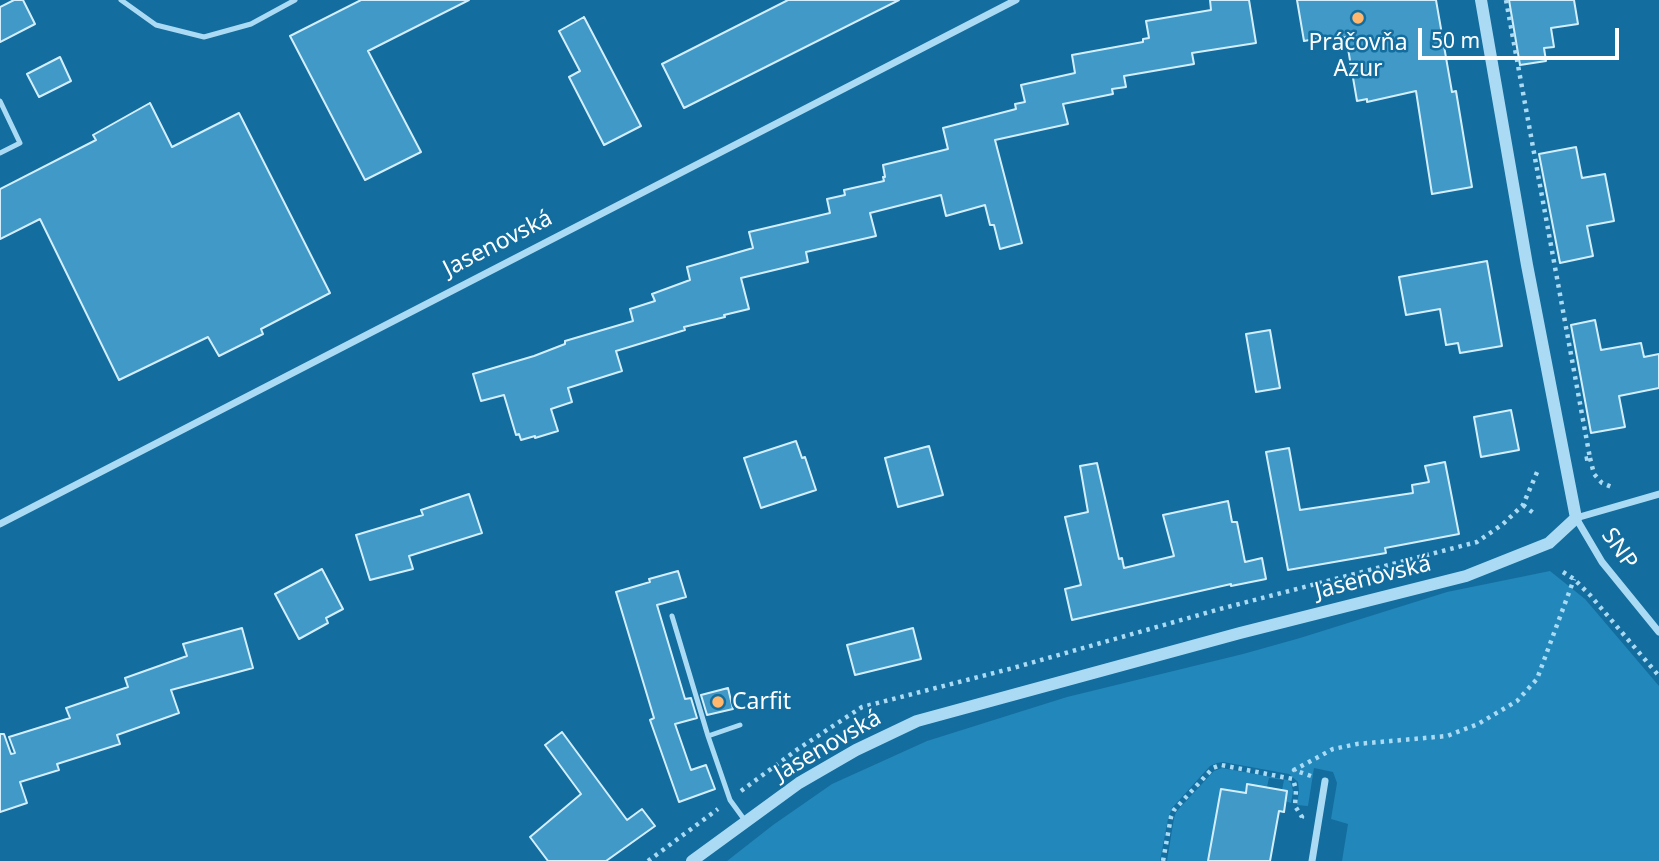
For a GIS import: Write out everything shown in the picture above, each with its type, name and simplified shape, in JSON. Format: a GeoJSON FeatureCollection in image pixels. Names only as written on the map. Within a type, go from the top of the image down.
{"type":"FeatureCollection","features":[{"type":"Feature","properties":{"kind":"street","name":"Jasenovská"},"geometry":{"type":"LineString","coordinates":[[0,524],[1016,0]]}},
{"type":"Feature","properties":{"kind":"street"},"geometry":{"type":"LineString","coordinates":[[1481,0],[1527,265],[1576,518],[1659,495]]}},
{"type":"Feature","properties":{"kind":"street","name":"Jasenovská"},"geometry":{"type":"LineString","coordinates":[[692,861],[811,777],[856,750],[917,721],[1240,633],[1466,576],[1549,543],[1576,518]]}},
{"type":"Feature","properties":{"kind":"street","name":"SNP"},"geometry":{"type":"LineString","coordinates":[[1576,518],[1602,562],[1659,632]]}},
{"type":"Feature","properties":{"kind":"street"},"geometry":{"type":"LineString","coordinates":[[1312,861],[1325,781]]}},
{"type":"Feature","properties":{"kind":"lane"},"geometry":{"type":"LineString","coordinates":[[121,0],[156,25],[204,37],[251,24],[295,0]]}},
{"type":"Feature","properties":{"kind":"lane"},"geometry":{"type":"LineString","coordinates":[[0,101],[20,143],[0,153]]}},
{"type":"Feature","properties":{"kind":"lane"},"geometry":{"type":"LineString","coordinates":[[672,616],[730,800],[746,822]]}},
{"type":"Feature","properties":{"kind":"lane"},"geometry":{"type":"LineString","coordinates":[[708,736],[740,725]]}},
{"type":"Feature","properties":{"kind":"path"},"geometry":{"type":"LineString","coordinates":[[1506,0],[1590,458],[1594,474],[1602,483],[1614,488]]}},
{"type":"Feature","properties":{"kind":"path"},"geometry":{"type":"LineString","coordinates":[[1577,461],[1590,458]]}},
{"type":"Feature","properties":{"kind":"path"},"geometry":{"type":"LineString","coordinates":[[1536,515],[1523,505],[1538,470]]}},
{"type":"Feature","properties":{"kind":"path"},"geometry":{"type":"LineString","coordinates":[[1563,572],[1590,595],[1659,676]]}},
{"type":"Feature","properties":{"kind":"path"},"geometry":{"type":"LineString","coordinates":[[1294,770],[1333,749],[1345,746],[1447,736],[1478,724],[1517,701],[1537,679],[1574,579]]}},
{"type":"Feature","properties":{"kind":"path"},"geometry":{"type":"LineString","coordinates":[[1163,861],[1174,810],[1213,768],[1221,765],[1293,779]]}},
{"type":"Feature","properties":{"kind":"path"},"geometry":{"type":"LineString","coordinates":[[1294,770],[1294,806],[1302,817],[1300,828]]}},
{"type":"Feature","properties":{"kind":"path"},"geometry":{"type":"LineString","coordinates":[[1294,770],[1325,781]]}},
{"type":"Feature","properties":{"kind":"shaded area"},"geometry":{"type":"Polygon","coordinates":[[[1550,571],[1585,599],[1659,686],[1659,861],[1342,861],[1348,824],[1331,819],[1337,783],[1333,772],[1314,768],[1308,806],[1297,805],[1298,782],[1289,774],[1223,762],[1210,766],[1172,808],[1160,861],[727,861],[832,784],[927,741],[1067,697],[1243,654],[1447,592],[1550,571]]]}},
{"type":"Feature","properties":{"kind":"shaded area"},"geometry":{"type":"Polygon","coordinates":[[[1222,768],[1288,780],[1293,791],[1291,803],[1285,801],[1287,791],[1282,790],[1284,780],[1269,778],[1267,787],[1248,784],[1246,793],[1221,789],[1208,861],[1167,861],[1176,812],[1214,771],[1222,768]]]}},
{"type":"Feature","properties":{"kind":"building"},"geometry":{"type":"Polygon","coordinates":[[[14,0],[23,0],[35,24],[0,42],[0,7],[14,0]]]}},
{"type":"Feature","properties":{"kind":"building"},"geometry":{"type":"Polygon","coordinates":[[[361,0],[469,0],[368,51],[421,152],[365,180],[290,36],[361,0]]]}},
{"type":"Feature","properties":{"kind":"building"},"geometry":{"type":"Polygon","coordinates":[[[788,0],[899,0],[684,108],[662,64],[788,0]]]}},
{"type":"Feature","properties":{"kind":"building"},"geometry":{"type":"Polygon","coordinates":[[[1210,0],[1249,0],[1256,43],[1192,53],[1194,64],[1124,76],[1126,87],[1112,89],[1113,94],[1063,104],[1068,124],[995,140],[1022,243],[1000,249],[985,205],[946,216],[941,195],[870,213],[876,236],[806,252],[808,262],[741,278],[749,309],[684,327],[685,330],[616,351],[622,371],[568,388],[572,402],[551,409],[558,431],[521,440],[519,434],[516,435],[504,395],[481,401],[473,374],[534,356],[565,344],[565,341],[633,321],[630,309],[655,301],[652,294],[690,280],[687,267],[753,248],[749,232],[830,213],[827,199],[845,195],[844,190],[884,181],[883,165],[948,149],[943,128],[1016,109],[1015,104],[1025,102],[1021,85],[1075,73],[1072,55],[1143,42],[1143,39],[1149,38],[1146,21],[1211,10],[1210,0]]]}},
{"type":"Feature","properties":{"kind":"building"},"geometry":{"type":"Polygon","coordinates":[[[1297,0],[1436,0],[1452,92],[1456,91],[1472,187],[1432,194],[1416,91],[1367,102],[1367,99],[1357,101],[1346,37],[1304,41],[1297,0]]]}},
{"type":"Feature","properties":{"kind":"building"},"geometry":{"type":"Polygon","coordinates":[[[1509,0],[1574,0],[1578,24],[1551,28],[1554,47],[1544,48],[1546,61],[1520,65],[1509,0]]]}},
{"type":"Feature","properties":{"kind":"building"},"geometry":{"type":"Polygon","coordinates":[[[584,17],[641,126],[604,145],[569,77],[580,71],[559,31],[584,17]]]}},
{"type":"Feature","properties":{"kind":"building"},"geometry":{"type":"Polygon","coordinates":[[[60,57],[71,81],[39,97],[27,74],[60,57]]]}},
{"type":"Feature","properties":{"kind":"building"},"geometry":{"type":"Polygon","coordinates":[[[150,103],[172,147],[239,113],[330,293],[261,329],[263,334],[219,356],[208,337],[119,380],[40,219],[0,239],[0,189],[96,140],[93,135],[150,103]]]}},
{"type":"Feature","properties":{"kind":"building"},"geometry":{"type":"Polygon","coordinates":[[[1576,147],[1582,178],[1605,174],[1614,221],[1587,226],[1593,256],[1560,263],[1539,154],[1576,147]]]}},
{"type":"Feature","properties":{"kind":"building"},"geometry":{"type":"Polygon","coordinates":[[[1487,261],[1502,346],[1460,353],[1458,343],[1446,345],[1440,309],[1406,315],[1399,277],[1487,261]]]}},
{"type":"Feature","properties":{"kind":"building"},"geometry":{"type":"Polygon","coordinates":[[[1595,320],[1601,350],[1641,343],[1644,357],[1659,354],[1659,388],[1619,396],[1625,427],[1591,433],[1571,325],[1595,320]]]}},
{"type":"Feature","properties":{"kind":"building"},"geometry":{"type":"Polygon","coordinates":[[[1270,330],[1280,388],[1256,392],[1246,334],[1270,330]]]}},
{"type":"Feature","properties":{"kind":"building"},"geometry":{"type":"Polygon","coordinates":[[[1511,410],[1519,450],[1481,457],[1474,417],[1511,410]]]}},
{"type":"Feature","properties":{"kind":"building"},"geometry":{"type":"Polygon","coordinates":[[[796,441],[802,458],[805,457],[816,490],[761,508],[744,458],[796,441]]]}},
{"type":"Feature","properties":{"kind":"building"},"geometry":{"type":"Polygon","coordinates":[[[929,446],[943,495],[898,507],[885,458],[929,446]]]}},
{"type":"Feature","properties":{"kind":"building"},"geometry":{"type":"Polygon","coordinates":[[[1289,448],[1300,510],[1413,493],[1412,485],[1429,482],[1425,466],[1445,462],[1459,534],[1385,548],[1386,553],[1288,570],[1266,452],[1289,448]]]}},
{"type":"Feature","properties":{"kind":"building"},"geometry":{"type":"Polygon","coordinates":[[[1097,463],[1119,559],[1122,558],[1124,568],[1174,556],[1163,515],[1228,501],[1232,522],[1237,522],[1245,562],[1262,558],[1266,579],[1231,584],[1072,620],[1065,589],[1081,585],[1065,517],[1088,512],[1080,466],[1097,463]]]}},
{"type":"Feature","properties":{"kind":"building"},"geometry":{"type":"Polygon","coordinates":[[[469,494],[482,533],[409,556],[413,569],[370,580],[356,535],[423,515],[421,510],[469,494]]]}},
{"type":"Feature","properties":{"kind":"building"},"geometry":{"type":"Polygon","coordinates":[[[322,569],[343,609],[326,618],[328,623],[299,639],[275,594],[322,569]]]}},
{"type":"Feature","properties":{"kind":"building"},"geometry":{"type":"Polygon","coordinates":[[[678,571],[686,597],[657,605],[685,699],[691,698],[697,718],[675,724],[691,770],[706,765],[715,789],[679,802],[650,720],[654,718],[616,592],[678,571]]]}},
{"type":"Feature","properties":{"kind":"building"},"geometry":{"type":"Polygon","coordinates":[[[242,628],[253,668],[171,690],[179,713],[117,735],[120,744],[57,764],[59,770],[20,782],[27,803],[0,812],[0,734],[4,734],[11,754],[15,753],[9,737],[70,718],[66,708],[128,687],[125,678],[187,656],[183,644],[242,628]]]}},
{"type":"Feature","properties":{"kind":"building"},"geometry":{"type":"Polygon","coordinates":[[[913,628],[921,659],[855,675],[847,645],[913,628]]]}},
{"type":"Feature","properties":{"kind":"building","name":"Carfit"},"geometry":{"type":"Polygon","coordinates":[[[728,688],[733,709],[707,715],[701,695],[728,688]]]}},
{"type":"Feature","properties":{"kind":"building"},"geometry":{"type":"Polygon","coordinates":[[[562,732],[627,820],[642,809],[655,826],[606,861],[548,861],[530,837],[581,794],[545,745],[562,732]]]}},
{"type":"Feature","properties":{"kind":"building"},"geometry":{"type":"Polygon","coordinates":[[[1247,784],[1287,791],[1284,812],[1279,811],[1270,861],[1208,861],[1221,789],[1246,793],[1247,784]]]}},
{"type":"Feature","properties":{"kind":"place","name":"Práčovňa Azur"},"geometry":{"type":"Point","coordinates":[1358,18]}},
{"type":"Feature","properties":{"kind":"place","name":"Carfit"},"geometry":{"type":"Point","coordinates":[718,702]}}]}
